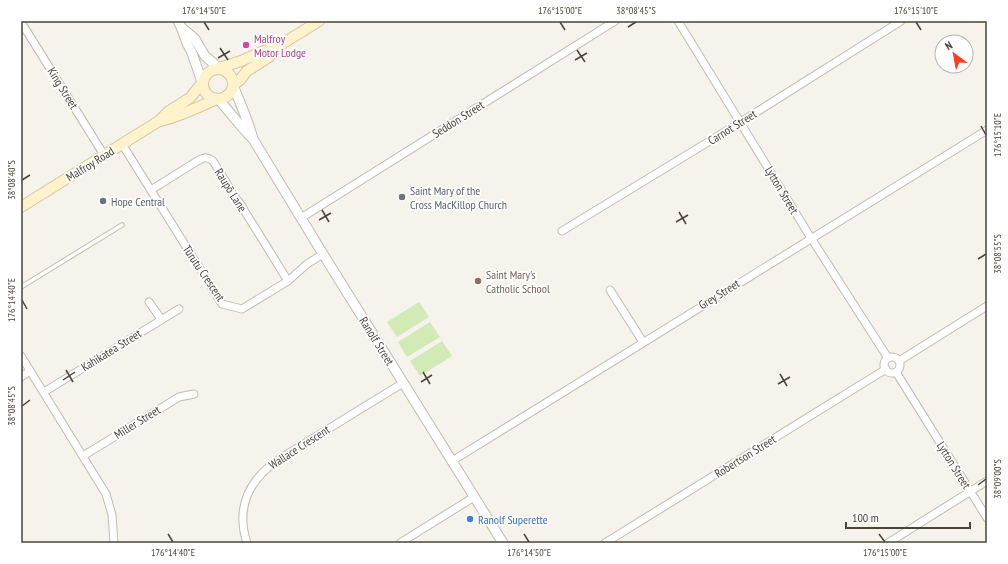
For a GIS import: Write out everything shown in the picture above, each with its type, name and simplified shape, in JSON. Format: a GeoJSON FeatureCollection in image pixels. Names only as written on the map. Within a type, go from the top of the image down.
{"type":"FeatureCollection","features":[{"type":"Feature","properties":{"kind":"main road"},"geometry":{"type":"LineString","coordinates":[[277,47],[269,57],[247,71],[240,80],[233,85],[228,95],[225,97],[217,99],[209,97],[206,94],[202,83],[208,72],[215,68],[241,61],[277,47],[319,21]]}},
{"type":"Feature","properties":{"kind":"main road"},"geometry":{"type":"LineString","coordinates":[[219,68],[224,69],[231,76],[233,85]]}},
{"type":"Feature","properties":{"kind":"main road","name":"Malfroy Road"},"geometry":{"type":"LineString","coordinates":[[21,207],[159,121],[169,111],[190,98],[202,83]]}},
{"type":"Feature","properties":{"kind":"main road","name":"Malfroy Road"},"geometry":{"type":"LineString","coordinates":[[159,121],[174,118],[217,99]]}},
{"type":"Feature","properties":{"kind":"street","name":"Seddon Street"},"geometry":{"type":"LineString","coordinates":[[301,218],[615,21]]}},
{"type":"Feature","properties":{"kind":"street","name":"Lytton Street"},"geometry":{"type":"LineString","coordinates":[[678,21],[811,238],[888,358]]}},
{"type":"Feature","properties":{"kind":"street","name":"Carnot Street"},"geometry":{"type":"LineString","coordinates":[[562,230],[741,122],[901,21]]}},
{"type":"Feature","properties":{"kind":"street","name":"King Street"},"geometry":{"type":"LineString","coordinates":[[21,22],[104,155]]}},
{"type":"Feature","properties":{"kind":"street"},"geometry":{"type":"LineString","coordinates":[[180,24],[195,39],[206,56],[219,68]]}},
{"type":"Feature","properties":{"kind":"street"},"geometry":{"type":"LineString","coordinates":[[180,24],[202,83]]}},
{"type":"Feature","properties":{"kind":"street","name":"Ranolf Street"},"geometry":{"type":"LineString","coordinates":[[233,85],[254,139],[323,254],[503,543]]}},
{"type":"Feature","properties":{"kind":"street","name":"Ranolf Street"},"geometry":{"type":"LineString","coordinates":[[217,99],[235,117],[240,126],[254,139]]}},
{"type":"Feature","properties":{"kind":"street","name":"Grey Street"},"geometry":{"type":"LineString","coordinates":[[452,461],[987,130]]}},
{"type":"Feature","properties":{"kind":"street","name":"Tūrutu Crescent"},"geometry":{"type":"LineString","coordinates":[[122,144],[222,304],[242,309],[288,281],[307,264],[323,254]]}},
{"type":"Feature","properties":{"kind":"street","name":"Raupō Lane"},"geometry":{"type":"LineString","coordinates":[[151,190],[199,160],[207,158],[210,159],[213,161],[231,190],[232,195],[242,204],[244,210],[288,281]]}},
{"type":"Feature","properties":{"kind":"street"},"geometry":{"type":"LineString","coordinates":[[610,290],[643,342]]}},
{"type":"Feature","properties":{"kind":"street"},"geometry":{"type":"LineString","coordinates":[[149,302],[161,319]]}},
{"type":"Feature","properties":{"kind":"street"},"geometry":{"type":"LineString","coordinates":[[899,361],[987,306]]}},
{"type":"Feature","properties":{"kind":"street","name":"Kahikatea Street"},"geometry":{"type":"LineString","coordinates":[[44,392],[179,309]]}},
{"type":"Feature","properties":{"kind":"street"},"geometry":{"type":"LineString","coordinates":[[21,356],[106,494],[110,504],[114,527],[114,543]]}},
{"type":"Feature","properties":{"kind":"street"},"geometry":{"type":"LineString","coordinates":[[888,358],[895,358],[899,361],[900,366],[896,372],[892,373],[886,369],[885,362],[888,358]]}},
{"type":"Feature","properties":{"kind":"street","name":"Robertson Street"},"geometry":{"type":"LineString","coordinates":[[605,543],[886,369]]}},
{"type":"Feature","properties":{"kind":"street"},"geometry":{"type":"LineString","coordinates":[[21,377],[30,371]]}},
{"type":"Feature","properties":{"kind":"street","name":"Lytton Street"},"geometry":{"type":"LineString","coordinates":[[896,372],[987,518]]}},
{"type":"Feature","properties":{"kind":"street","name":"Wallace Crescent"},"geometry":{"type":"LineString","coordinates":[[247,543],[242,521],[244,503],[251,486],[263,471],[281,458],[403,382]]}},
{"type":"Feature","properties":{"kind":"street","name":"Miller Street"},"geometry":{"type":"LineString","coordinates":[[83,456],[179,397],[194,394]]}},
{"type":"Feature","properties":{"kind":"street"},"geometry":{"type":"LineString","coordinates":[[888,543],[987,481]]}},
{"type":"Feature","properties":{"kind":"street"},"geometry":{"type":"LineString","coordinates":[[400,543],[474,496]]}},
{"type":"Feature","properties":{"kind":"lane"},"geometry":{"type":"LineString","coordinates":[[21,287],[122,226]]}},
{"type":"Feature","properties":{"kind":"green space"},"geometry":{"type":"Polygon","coordinates":[[[419,302],[429,317],[397,337],[387,322],[419,302]]]}},
{"type":"Feature","properties":{"kind":"green space"},"geometry":{"type":"Polygon","coordinates":[[[430,322],[440,337],[407,357],[398,342],[430,322]]]}},
{"type":"Feature","properties":{"kind":"green space"},"geometry":{"type":"Polygon","coordinates":[[[442,341],[452,356],[420,376],[410,361],[442,341]]]}},
{"type":"Feature","properties":{"kind":"place","name":"Malfroy Motor Lodge"},"geometry":{"type":"Point","coordinates":[246,45]}},
{"type":"Feature","properties":{"kind":"place","name":"Saint Mary of the Cross MacKillop Church"},"geometry":{"type":"Point","coordinates":[402,197]}},
{"type":"Feature","properties":{"kind":"place","name":"Hope Central"},"geometry":{"type":"Point","coordinates":[103,201]}},
{"type":"Feature","properties":{"kind":"place","name":"Saint Mary's Catholic School"},"geometry":{"type":"Point","coordinates":[478,281]}},
{"type":"Feature","properties":{"kind":"place","name":"Ranolf Superette"},"geometry":{"type":"Point","coordinates":[470,519]}}]}
